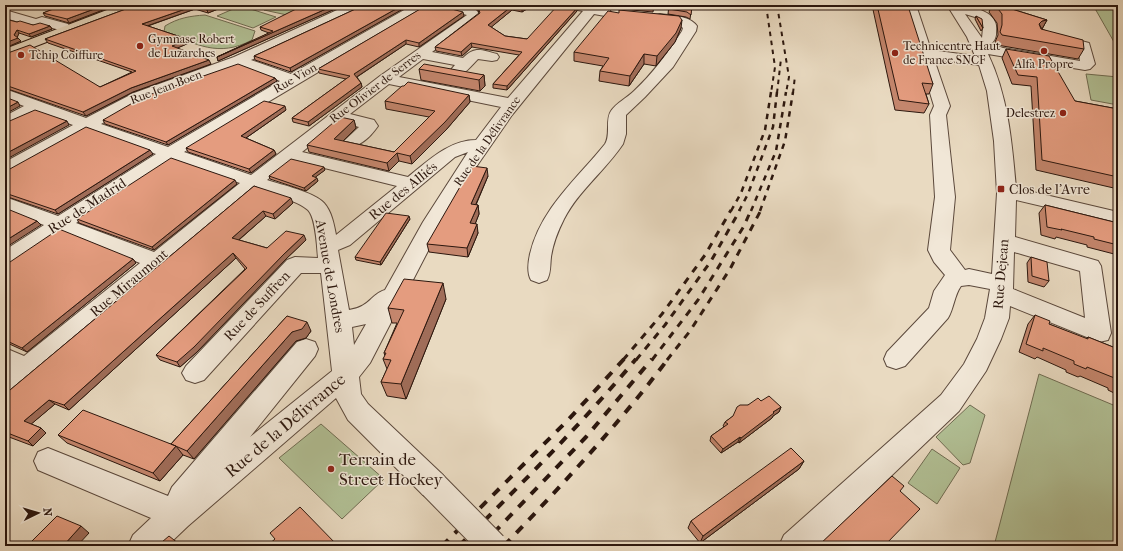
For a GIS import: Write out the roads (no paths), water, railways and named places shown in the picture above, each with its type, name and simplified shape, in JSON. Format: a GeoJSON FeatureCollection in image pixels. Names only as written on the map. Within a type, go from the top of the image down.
{"type":"FeatureCollection","features":[{"type":"Feature","properties":{"kind":"main road"},"geometry":{"type":"LineString","coordinates":[[5,52],[120,5]]}},
{"type":"Feature","properties":{"kind":"main road"},"geometry":{"type":"LineString","coordinates":[[5,52],[131,5]]}},
{"type":"Feature","properties":{"kind":"street"},"geometry":{"type":"LineString","coordinates":[[5,52],[125,5]]}},
{"type":"Feature","properties":{"kind":"street","name":"Rue Jean Boen"},"geometry":{"type":"LineString","coordinates":[[5,169],[139,96],[239,60],[358,5]]}},
{"type":"Feature","properties":{"kind":"street","name":"Rue Vion"},"geometry":{"type":"LineString","coordinates":[[170,153],[422,5]]}},
{"type":"Feature","properties":{"kind":"street","name":"Rue Olivier de Serres"},"geometry":{"type":"LineString","coordinates":[[253,182],[336,116],[473,16],[474,13],[445,5]]}},
{"type":"Feature","properties":{"kind":"street"},"geometry":{"type":"LineString","coordinates":[[571,5],[592,7],[615,13]]}},
{"type":"Feature","properties":{"kind":"street"},"geometry":{"type":"LineString","coordinates":[[907,5],[911,8],[942,106],[938,115],[945,197],[940,250],[942,257],[959,278]]}},
{"type":"Feature","properties":{"kind":"street","name":"Rue de la Délivrance"},"geometry":{"type":"LineString","coordinates":[[144,546],[174,514],[345,375],[361,356],[451,192],[482,145],[512,104],[592,7]]}},
{"type":"Feature","properties":{"kind":"street","name":"Rue Dejean"},"geometry":{"type":"LineString","coordinates":[[795,546],[950,403],[973,371],[990,339],[997,318],[1002,288],[1005,241],[1006,192],[1003,141],[995,91],[980,51],[954,7]]}},
{"type":"Feature","properties":{"kind":"street"},"geometry":{"type":"LineString","coordinates":[[539,275],[539,261],[546,234],[554,218],[573,190],[614,144],[618,130],[618,113],[640,94],[668,64],[689,31],[690,26],[685,23],[656,13]]}},
{"type":"Feature","properties":{"kind":"street"},"geometry":{"type":"LineString","coordinates":[[5,14],[36,23],[42,21],[63,27]]}},
{"type":"Feature","properties":{"kind":"street"},"geometry":{"type":"LineString","coordinates":[[926,54],[980,51],[1074,65],[1085,66],[1088,64],[1084,46],[1042,35]]}},
{"type":"Feature","properties":{"kind":"street"},"geometry":{"type":"LineString","coordinates":[[420,54],[466,63]]}},
{"type":"Feature","properties":{"kind":"street"},"geometry":{"type":"LineString","coordinates":[[454,74],[476,54],[492,57]]}},
{"type":"Feature","properties":{"kind":"street"},"geometry":{"type":"LineString","coordinates":[[239,60],[292,80]]}},
{"type":"Feature","properties":{"kind":"street"},"geometry":{"type":"LineString","coordinates":[[385,79],[512,104]]}},
{"type":"Feature","properties":{"kind":"street","name":"Avenue de Londres"},"geometry":{"type":"LineString","coordinates":[[5,94],[86,124],[306,200],[317,207],[323,220],[329,256],[339,320],[348,396],[358,412],[493,546]]}},
{"type":"Feature","properties":{"kind":"street"},"geometry":{"type":"LineString","coordinates":[[5,122],[37,106]]}},
{"type":"Feature","properties":{"kind":"street"},"geometry":{"type":"LineString","coordinates":[[336,116],[368,124],[370,126],[352,142]]}},
{"type":"Feature","properties":{"kind":"street","name":"Rue des Alliés"},"geometry":{"type":"LineString","coordinates":[[329,256],[343,240],[449,153],[469,145],[482,145]]}},
{"type":"Feature","properties":{"kind":"street","name":"Rue de Madrid"},"geometry":{"type":"LineString","coordinates":[[5,260],[170,153]]}},
{"type":"Feature","properties":{"kind":"street"},"geometry":{"type":"LineString","coordinates":[[289,154],[413,184]]}},
{"type":"Feature","properties":{"kind":"street","name":"Rue Miraumont"},"geometry":{"type":"LineString","coordinates":[[5,386],[16,363],[156,261],[253,182]]}},
{"type":"Feature","properties":{"kind":"street"},"geometry":{"type":"LineString","coordinates":[[1006,192],[1118,218]]}},
{"type":"Feature","properties":{"kind":"street"},"geometry":{"type":"LineString","coordinates":[[5,203],[156,261]]}},
{"type":"Feature","properties":{"kind":"street"},"geometry":{"type":"LineString","coordinates":[[896,359],[940,312],[945,291],[954,279],[959,278],[969,278],[1002,288],[1100,333],[1090,266],[1005,241]]}},
{"type":"Feature","properties":{"kind":"street","name":"Rue de Suffren"},"geometry":{"type":"LineString","coordinates":[[194,372],[295,265],[329,256]]}},
{"type":"Feature","properties":{"kind":"street","name":"Rue de la Délivrance"},"geometry":{"type":"LineString","coordinates":[[339,320],[364,316],[377,309],[400,283]]}},
{"type":"Feature","properties":{"kind":"street"},"geometry":{"type":"LineString","coordinates":[[48,461],[174,514],[306,349]]}},
{"type":"Feature","properties":{"kind":"railway"},"geometry":{"type":"LineString","coordinates":[[766,5],[775,67],[771,93]]}},
{"type":"Feature","properties":{"kind":"railway"},"geometry":{"type":"LineString","coordinates":[[777,5],[789,77],[786,93]]}},
{"type":"Feature","properties":{"kind":"railway"},"geometry":{"type":"LineString","coordinates":[[777,93],[781,59]]}},
{"type":"Feature","properties":{"kind":"railway"},"geometry":{"type":"LineString","coordinates":[[793,93],[795,76]]}},
{"type":"Feature","properties":{"kind":"railway"},"geometry":{"type":"LineString","coordinates":[[731,211],[741,193],[765,130],[771,92]]}},
{"type":"Feature","properties":{"kind":"railway"},"geometry":{"type":"LineString","coordinates":[[739,211],[748,194],[773,127],[777,92]]}},
{"type":"Feature","properties":{"kind":"railway"},"geometry":{"type":"LineString","coordinates":[[751,211],[776,151],[786,92]]}},
{"type":"Feature","properties":{"kind":"railway"},"geometry":{"type":"LineString","coordinates":[[760,211],[785,141],[793,92]]}},
{"type":"Feature","properties":{"kind":"railway"},"geometry":{"type":"LineString","coordinates":[[623,360],[662,314],[705,255],[731,210]]}},
{"type":"Feature","properties":{"kind":"railway"},"geometry":{"type":"LineString","coordinates":[[636,360],[665,325],[711,261],[740,210]]}},
{"type":"Feature","properties":{"kind":"railway"},"geometry":{"type":"LineString","coordinates":[[652,360],[698,300],[744,226],[751,210]]}},
{"type":"Feature","properties":{"kind":"railway"},"geometry":{"type":"LineString","coordinates":[[667,360],[690,331],[730,269],[761,210]]}},
{"type":"Feature","properties":{"kind":"railway"},"geometry":{"type":"LineString","coordinates":[[442,546],[569,419],[624,359]]}},
{"type":"Feature","properties":{"kind":"railway"},"geometry":{"type":"LineString","coordinates":[[459,546],[572,431],[636,359]]}},
{"type":"Feature","properties":{"kind":"railway"},"geometry":{"type":"LineString","coordinates":[[481,546],[586,437],[652,359]]}},
{"type":"Feature","properties":{"kind":"railway"},"geometry":{"type":"LineString","coordinates":[[504,546],[568,478],[629,408],[668,359]]}},
{"type":"Feature","properties":{"kind":"place","name":"Gymnase Robert de Luzarches"},"geometry":{"type":"Point","coordinates":[140,46]}},
{"type":"Feature","properties":{"kind":"place","name":"Alfa Propre"},"geometry":{"type":"Point","coordinates":[1044,51]}},
{"type":"Feature","properties":{"kind":"place","name":"Technicentre Haut de France SNCF"},"geometry":{"type":"Point","coordinates":[895,53]}},
{"type":"Feature","properties":{"kind":"place","name":"Tchip Coiffure"},"geometry":{"type":"Point","coordinates":[21,55]}},
{"type":"Feature","properties":{"kind":"place","name":"Delestrez"},"geometry":{"type":"Point","coordinates":[1063,113]}},
{"type":"Feature","properties":{"kind":"place","name":"Clos de l'Avre"},"geometry":{"type":"Point","coordinates":[1001,189]}},
{"type":"Feature","properties":{"kind":"place","name":"Terrain de Street Hockey"},"geometry":{"type":"Point","coordinates":[331,469]}}]}
